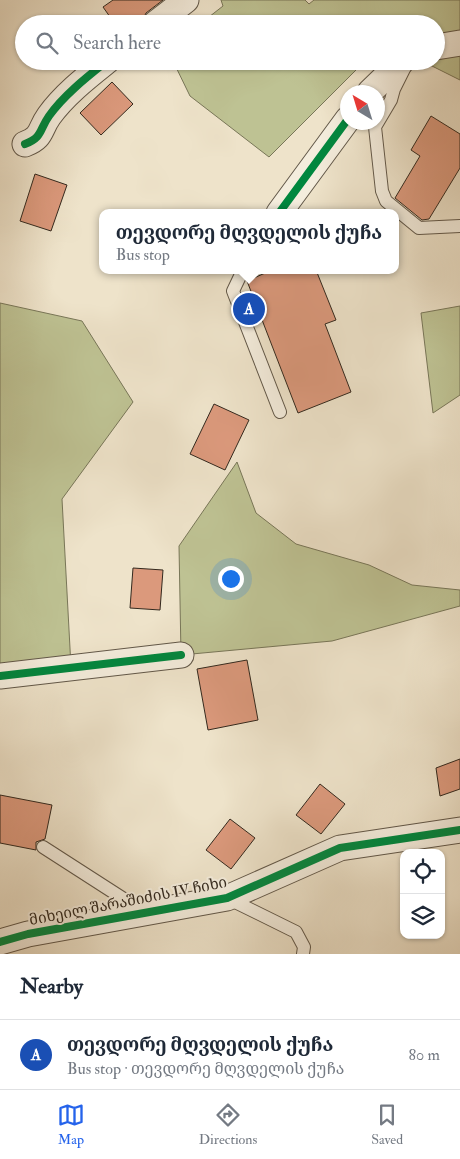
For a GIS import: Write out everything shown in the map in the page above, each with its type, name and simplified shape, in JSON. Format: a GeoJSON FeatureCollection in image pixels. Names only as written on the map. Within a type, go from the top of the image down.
{"type":"FeatureCollection","features":[{"type":"Feature","properties":{"kind":"street"},"geometry":{"type":"LineString","coordinates":[[167,15],[186,0]]}},
{"type":"Feature","properties":{"kind":"street"},"geometry":{"type":"LineString","coordinates":[[445,46],[460,43]]}},
{"type":"Feature","properties":{"kind":"street"},"geometry":{"type":"LineString","coordinates":[[25,144],[37,139],[49,115],[96,70]]}},
{"type":"Feature","properties":{"kind":"street"},"geometry":{"type":"LineString","coordinates":[[377,85],[393,70]]}},
{"type":"Feature","properties":{"kind":"street"},"geometry":{"type":"LineString","coordinates":[[282,209],[340,130]]}},
{"type":"Feature","properties":{"kind":"street"},"geometry":{"type":"LineString","coordinates":[[0,676],[181,655]]}},
{"type":"Feature","properties":{"kind":"street","name":"მიხეილ შარაშიძის IV ჩიხი"},"geometry":{"type":"LineString","coordinates":[[0,942],[28,934],[228,898],[340,848],[460,830]]}},
{"type":"Feature","properties":{"kind":"lane"},"geometry":{"type":"LineString","coordinates":[[396,209],[386,201],[382,191],[375,127],[391,100],[394,89],[404,70]]}},
{"type":"Feature","properties":{"kind":"lane"},"geometry":{"type":"LineString","coordinates":[[399,212],[419,228],[460,226]]}},
{"type":"Feature","properties":{"kind":"lane"},"geometry":{"type":"LineString","coordinates":[[241,274],[233,291],[280,412]]}},
{"type":"Feature","properties":{"kind":"lane"},"geometry":{"type":"LineString","coordinates":[[43,847],[146,913]]}},
{"type":"Feature","properties":{"kind":"lane"},"geometry":{"type":"LineString","coordinates":[[228,898],[296,932],[304,946],[303,954]]}},
{"type":"Feature","properties":{"kind":"green space"},"geometry":{"type":"Polygon","coordinates":[[[221,0],[305,0],[309,4],[314,0],[460,0],[460,80],[440,70],[445,70],[445,15],[212,15],[223,6],[221,0]]]}},
{"type":"Feature","properties":{"kind":"green space"},"geometry":{"type":"Polygon","coordinates":[[[177,70],[356,70],[269,157],[190,96],[177,70]]]}},
{"type":"Feature","properties":{"kind":"green space"},"geometry":{"type":"Polygon","coordinates":[[[0,303],[82,321],[133,402],[62,499],[71,667],[0,676],[0,303]]]}},
{"type":"Feature","properties":{"kind":"green space"},"geometry":{"type":"Polygon","coordinates":[[[460,306],[460,395],[433,413],[421,313],[460,306]]]}},
{"type":"Feature","properties":{"kind":"green space"},"geometry":{"type":"Polygon","coordinates":[[[237,462],[256,513],[296,544],[369,565],[412,585],[460,590],[460,606],[332,641],[181,655],[179,546],[237,462]]]}},
{"type":"Feature","properties":{"kind":"building"},"geometry":{"type":"Polygon","coordinates":[[[113,0],[163,0],[145,15],[109,15],[103,7],[113,0]]]}},
{"type":"Feature","properties":{"kind":"building"},"geometry":{"type":"Polygon","coordinates":[[[112,82],[133,104],[101,135],[80,113],[112,82]]]}},
{"type":"Feature","properties":{"kind":"building"},"geometry":{"type":"Polygon","coordinates":[[[431,116],[460,134],[460,168],[429,219],[422,220],[395,198],[420,156],[411,150],[431,116]]]}},
{"type":"Feature","properties":{"kind":"building"},"geometry":{"type":"Polygon","coordinates":[[[35,174],[67,185],[51,231],[20,221],[35,174]]]}},
{"type":"Feature","properties":{"kind":"building"},"geometry":{"type":"Polygon","coordinates":[[[263,274],[318,274],[336,320],[325,324],[351,392],[298,413],[247,281],[263,274]]]}},
{"type":"Feature","properties":{"kind":"building"},"geometry":{"type":"Polygon","coordinates":[[[214,404],[249,420],[225,470],[190,454],[214,404]]]}},
{"type":"Feature","properties":{"kind":"building"},"geometry":{"type":"Polygon","coordinates":[[[133,568],[163,570],[160,610],[130,608],[133,568]]]}},
{"type":"Feature","properties":{"kind":"building"},"geometry":{"type":"Polygon","coordinates":[[[247,660],[258,720],[208,730],[197,669],[247,660]]]}},
{"type":"Feature","properties":{"kind":"building"},"geometry":{"type":"Polygon","coordinates":[[[460,759],[460,789],[440,796],[436,768],[460,759]]]}},
{"type":"Feature","properties":{"kind":"building"},"geometry":{"type":"Polygon","coordinates":[[[320,784],[345,804],[321,834],[296,815],[320,784]]]}},
{"type":"Feature","properties":{"kind":"building"},"geometry":{"type":"Polygon","coordinates":[[[0,795],[52,805],[45,839],[36,842],[36,850],[0,843],[0,795]]]}},
{"type":"Feature","properties":{"kind":"building"},"geometry":{"type":"Polygon","coordinates":[[[230,819],[255,838],[231,869],[206,850],[230,819]]]}},
{"type":"Feature","properties":{"kind":"cycle path"},"geometry":{"type":"LineString","coordinates":[[25,144],[38,136],[55,108],[96,70]]}},
{"type":"Feature","properties":{"kind":"cycle path"},"geometry":{"type":"LineString","coordinates":[[282,209],[340,130]]}},
{"type":"Feature","properties":{"kind":"cycle path"},"geometry":{"type":"LineString","coordinates":[[0,676],[181,655]]}},
{"type":"Feature","properties":{"kind":"cycle path"},"geometry":{"type":"LineString","coordinates":[[0,942],[28,934],[227,898],[340,848],[460,830]]}},
{"type":"Feature","properties":{"kind":"place","name":"თევდორე მღვდელის ქუჩა"},"geometry":{"type":"Point","coordinates":[249,309]}}]}
